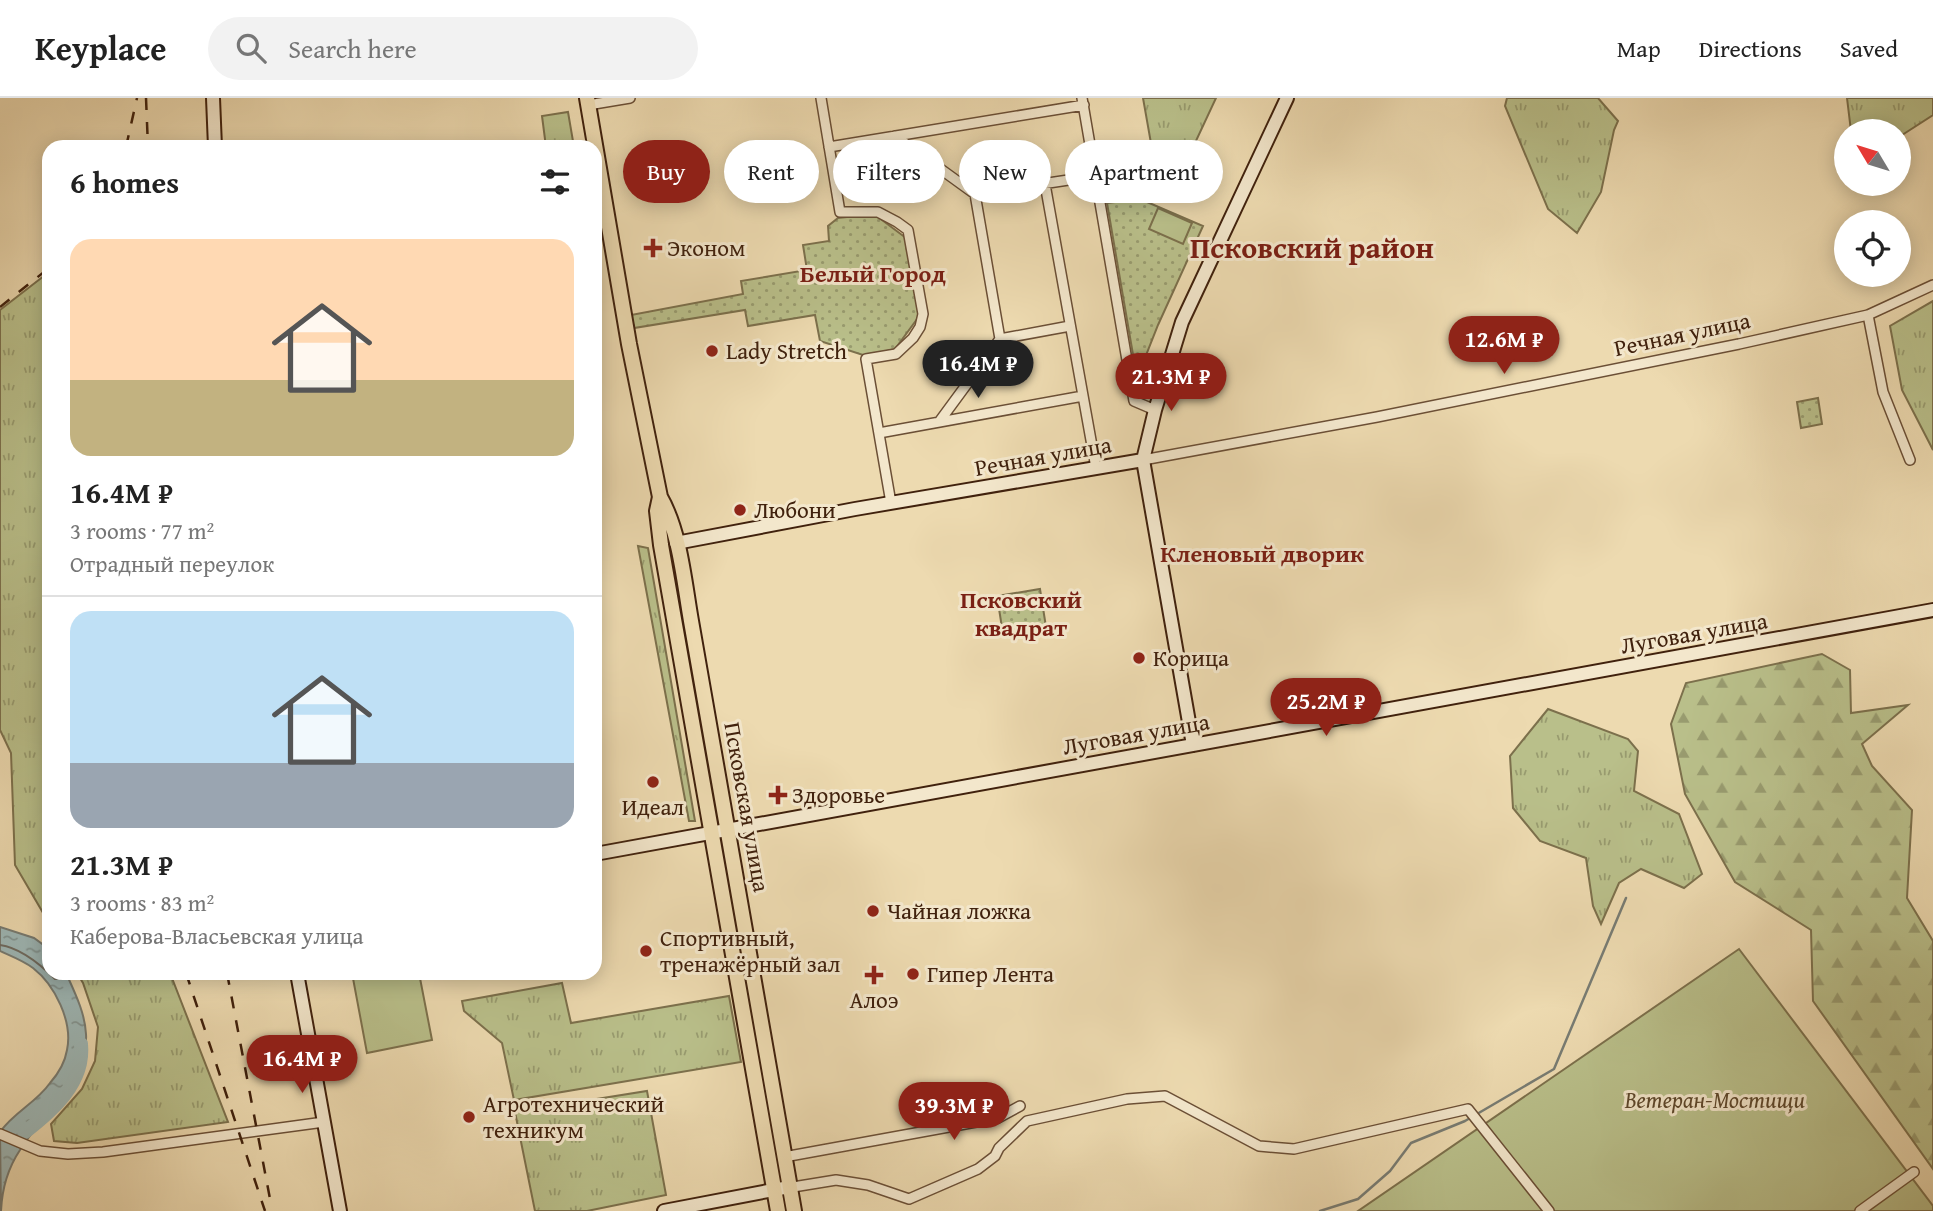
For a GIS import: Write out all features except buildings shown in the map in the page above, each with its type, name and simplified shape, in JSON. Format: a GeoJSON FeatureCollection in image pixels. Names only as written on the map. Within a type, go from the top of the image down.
{"type":"FeatureCollection","features":[{"type":"Feature","properties":{"kind":"main road","name":"Псковская улица"},"geometry":{"type":"LineString","coordinates":[[587,101],[594,140]]}},
{"type":"Feature","properties":{"kind":"main road","name":"Псковская улица"},"geometry":{"type":"LineString","coordinates":[[602,188],[629,344],[660,497],[683,541],[691,621],[784,1157],[778,1211]]}},
{"type":"Feature","properties":{"kind":"main road","name":"Псковская улица"},"geometry":{"type":"LineString","coordinates":[[660,497],[657,511],[660,545],[712,831],[782,1188],[794,1211]]}},
{"type":"Feature","properties":{"kind":"main road"},"geometry":{"type":"LineString","coordinates":[[675,622],[682,628],[688,626],[691,621]]}},
{"type":"Feature","properties":{"kind":"street"},"geometry":{"type":"LineString","coordinates":[[213,98],[215,140]]}},
{"type":"Feature","properties":{"kind":"street"},"geometry":{"type":"LineString","coordinates":[[587,101],[630,98]]}},
{"type":"Feature","properties":{"kind":"street"},"geometry":{"type":"LineString","coordinates":[[821,98],[840,212],[878,212],[908,230],[918,279],[923,314],[920,327],[913,338],[897,354],[866,359],[891,503]]}},
{"type":"Feature","properties":{"kind":"street"},"geometry":{"type":"LineString","coordinates":[[1193,745],[1143,460],[1182,322],[1287,98]]}},
{"type":"Feature","properties":{"kind":"street"},"geometry":{"type":"LineString","coordinates":[[829,147],[1083,102],[1089,140]]}},
{"type":"Feature","properties":{"kind":"street"},"geometry":{"type":"LineString","coordinates":[[895,136],[959,182]]}},
{"type":"Feature","properties":{"kind":"street"},"geometry":{"type":"LineString","coordinates":[[977,203],[1000,339]]}},
{"type":"Feature","properties":{"kind":"street"},"geometry":{"type":"LineString","coordinates":[[1048,203],[1096,468]]}},
{"type":"Feature","properties":{"kind":"street"},"geometry":{"type":"LineString","coordinates":[[1100,203],[1134,401],[1155,410]]}},
{"type":"Feature","properties":{"kind":"street","name":"Речная улица"},"geometry":{"type":"LineString","coordinates":[[683,541],[1377,417],[1739,344],[1868,315],[1933,285]]}},
{"type":"Feature","properties":{"kind":"street"},"geometry":{"type":"LineString","coordinates":[[1868,315],[1883,392],[1910,460]]}},
{"type":"Feature","properties":{"kind":"street"},"geometry":{"type":"LineString","coordinates":[[939,422],[1000,339],[1070,326]]}},
{"type":"Feature","properties":{"kind":"street"},"geometry":{"type":"LineString","coordinates":[[879,433],[1083,396]]}},
{"type":"Feature","properties":{"kind":"street","name":"Луговая улица"},"geometry":{"type":"LineString","coordinates":[[602,853],[1933,610]]}},
{"type":"Feature","properties":{"kind":"street"},"geometry":{"type":"LineString","coordinates":[[298,980],[340,1211]]}},
{"type":"Feature","properties":{"kind":"street"},"geometry":{"type":"LineString","coordinates":[[664,1211],[836,1180],[868,1185],[909,1199],[978,1169],[995,1156],[999,1148],[1027,1121],[1128,1099],[1165,1096],[1259,1146],[1294,1149],[1468,1109],[1549,1211]]}},
{"type":"Feature","properties":{"kind":"street"},"geometry":{"type":"LineString","coordinates":[[784,1157],[998,1118],[1020,1106]]}},
{"type":"Feature","properties":{"kind":"street"},"geometry":{"type":"LineString","coordinates":[[0,1134],[40,1151],[68,1154],[103,1152],[324,1122]]}},
{"type":"Feature","properties":{"kind":"street"},"geometry":{"type":"LineString","coordinates":[[1860,1211],[1914,1172]]}},
{"type":"Feature","properties":{"kind":"green space"},"geometry":{"type":"Polygon","coordinates":[[[1143,98],[1216,98],[1196,140],[1150,140],[1143,98]]]}},
{"type":"Feature","properties":{"kind":"green space"},"geometry":{"type":"Polygon","coordinates":[[[1507,98],[1598,98],[1618,121],[1601,192],[1577,233],[1548,209],[1505,106],[1507,98]]]}},
{"type":"Feature","properties":{"kind":"green space"},"geometry":{"type":"Polygon","coordinates":[[[1847,98],[1933,98],[1933,115],[1911,129],[1911,119],[1850,119],[1847,98]]]}},
{"type":"Feature","properties":{"kind":"green space"},"geometry":{"type":"Polygon","coordinates":[[[568,112],[573,140],[545,140],[542,116],[568,112]]]}},
{"type":"Feature","properties":{"kind":"green space"},"geometry":{"type":"Polygon","coordinates":[[[1107,203],[1149,203],[1203,226],[1137,378],[1107,203]]]}},
{"type":"Feature","properties":{"kind":"green space"},"geometry":{"type":"Polygon","coordinates":[[[1158,208],[1192,223],[1183,244],[1149,229],[1158,208]]]}},
{"type":"Feature","properties":{"kind":"green space"},"geometry":{"type":"Polygon","coordinates":[[[874,214],[906,238],[920,315],[895,349],[866,356],[820,341],[815,315],[748,326],[745,310],[634,328],[631,315],[743,294],[741,281],[807,270],[803,245],[829,241],[828,226],[838,218],[874,214]]]}},
{"type":"Feature","properties":{"kind":"green space"},"geometry":{"type":"Polygon","coordinates":[[[42,277],[42,911],[15,865],[11,753],[0,730],[0,310],[42,277]]]}},
{"type":"Feature","properties":{"kind":"green space"},"geometry":{"type":"Polygon","coordinates":[[[1933,301],[1933,450],[1902,390],[1890,326],[1933,301]]]}},
{"type":"Feature","properties":{"kind":"green space"},"geometry":{"type":"Polygon","coordinates":[[[1818,398],[1822,424],[1801,428],[1797,402],[1818,398]]]}},
{"type":"Feature","properties":{"kind":"green space"},"geometry":{"type":"Polygon","coordinates":[[[638,546],[648,548],[695,821],[689,821],[638,546]]]}},
{"type":"Feature","properties":{"kind":"green space"},"geometry":{"type":"Polygon","coordinates":[[[1040,589],[1046,627],[1003,634],[997,596],[1040,589]]]}},
{"type":"Feature","properties":{"kind":"green space"},"geometry":{"type":"Polygon","coordinates":[[[1822,654],[1850,670],[1851,713],[1908,705],[1862,744],[1872,766],[1912,810],[1907,898],[1933,941],[1933,1169],[1813,1001],[1811,930],[1735,882],[1685,794],[1671,724],[1686,683],[1822,654]]]}},
{"type":"Feature","properties":{"kind":"green space"},"geometry":{"type":"Polygon","coordinates":[[[1548,709],[1628,739],[1638,751],[1634,791],[1679,814],[1702,874],[1684,888],[1641,869],[1619,883],[1601,924],[1593,906],[1586,858],[1540,841],[1513,808],[1510,756],[1548,709]]]}},
{"type":"Feature","properties":{"kind":"green space","name":"Ветеран-Мостищи"},"geometry":{"type":"Polygon","coordinates":[[[1739,949],[1933,1206],[1933,1211],[1358,1211],[1739,949]]]}},
{"type":"Feature","properties":{"kind":"green space"},"geometry":{"type":"Polygon","coordinates":[[[81,980],[173,980],[228,1122],[77,1143],[54,1141],[51,1124],[82,1089],[95,1061],[98,1027],[81,980]]]}},
{"type":"Feature","properties":{"kind":"green space"},"geometry":{"type":"Polygon","coordinates":[[[353,980],[420,980],[432,1040],[367,1053],[353,980]]]}},
{"type":"Feature","properties":{"kind":"green space"},"geometry":{"type":"Polygon","coordinates":[[[562,983],[571,1023],[729,996],[741,1062],[514,1100],[502,1043],[464,1011],[462,1001],[562,983]]]}},
{"type":"Feature","properties":{"kind":"green space"},"geometry":{"type":"Polygon","coordinates":[[[647,1091],[666,1195],[587,1211],[535,1211],[515,1112],[647,1091]]]}},
{"type":"Feature","properties":{"kind":"water"},"geometry":{"type":"Polygon","coordinates":[[[0,927],[34,938],[42,944],[42,976],[29,965],[0,951],[0,927]]]}},
{"type":"Feature","properties":{"kind":"water"},"geometry":{"type":"Polygon","coordinates":[[[45,980],[69,980],[82,1011],[86,1034],[85,1050],[72,1080],[12,1164],[4,1187],[1,1211],[0,1132],[56,1076],[67,1050],[65,1016],[45,980]]]}},
{"type":"Feature","properties":{"kind":"waterway"},"geometry":{"type":"LineString","coordinates":[[1320,1211],[1358,1199],[1390,1171],[1411,1143],[1465,1121],[1554,1069],[1626,898]]}},
{"type":"Feature","properties":{"kind":"waterway"},"geometry":{"type":"LineString","coordinates":[[25,1132],[65,1095],[78,1071],[81,1044]]}},
{"type":"Feature","properties":{"kind":"railway"},"geometry":{"type":"LineString","coordinates":[[128,140],[137,98]]}},
{"type":"Feature","properties":{"kind":"railway"},"geometry":{"type":"LineString","coordinates":[[146,98],[148,140]]}},
{"type":"Feature","properties":{"kind":"railway"},"geometry":{"type":"LineString","coordinates":[[0,307],[42,274]]}},
{"type":"Feature","properties":{"kind":"railway"},"geometry":{"type":"LineString","coordinates":[[188,980],[265,1211]]}},
{"type":"Feature","properties":{"kind":"railway"},"geometry":{"type":"LineString","coordinates":[[228,980],[271,1204]]}},
{"type":"Feature","properties":{"kind":"place","name":"Эконом"},"geometry":{"type":"Point","coordinates":[653,248]}},
{"type":"Feature","properties":{"kind":"place","name":"Lady Stretch"},"geometry":{"type":"Point","coordinates":[712,351]}},
{"type":"Feature","properties":{"kind":"place","name":"Любони"},"geometry":{"type":"Point","coordinates":[740,510]}},
{"type":"Feature","properties":{"kind":"place","name":"Корица"},"geometry":{"type":"Point","coordinates":[1139,658]}},
{"type":"Feature","properties":{"kind":"place","name":"Идеал"},"geometry":{"type":"Point","coordinates":[653,782]}},
{"type":"Feature","properties":{"kind":"place","name":"Здоровье"},"geometry":{"type":"Point","coordinates":[778,795]}},
{"type":"Feature","properties":{"kind":"place","name":"Чайная ложка"},"geometry":{"type":"Point","coordinates":[873,911]}},
{"type":"Feature","properties":{"kind":"place","name":"Спортивный, тренажёрный зал"},"geometry":{"type":"Point","coordinates":[646,951]}},
{"type":"Feature","properties":{"kind":"place","name":"Гипер Лента"},"geometry":{"type":"Point","coordinates":[913,974]}},
{"type":"Feature","properties":{"kind":"place","name":"Алоэ"},"geometry":{"type":"Point","coordinates":[874,975]}},
{"type":"Feature","properties":{"kind":"place","name":"Агротехнический техникум"},"geometry":{"type":"Point","coordinates":[469,1117]}},
{"type":"Feature","properties":{"kind":"district","name":"Псковский район"},"geometry":{"type":"Point","coordinates":[1312,248]}},
{"type":"Feature","properties":{"kind":"district","name":"Белый Город"},"geometry":{"type":"Point","coordinates":[873,274]}},
{"type":"Feature","properties":{"kind":"district","name":"Кленовый дворик"},"geometry":{"type":"Point","coordinates":[1262,554]}},
{"type":"Feature","properties":{"kind":"district","name":"Псковский квадрат"},"geometry":{"type":"Point","coordinates":[1021,614]}}]}
